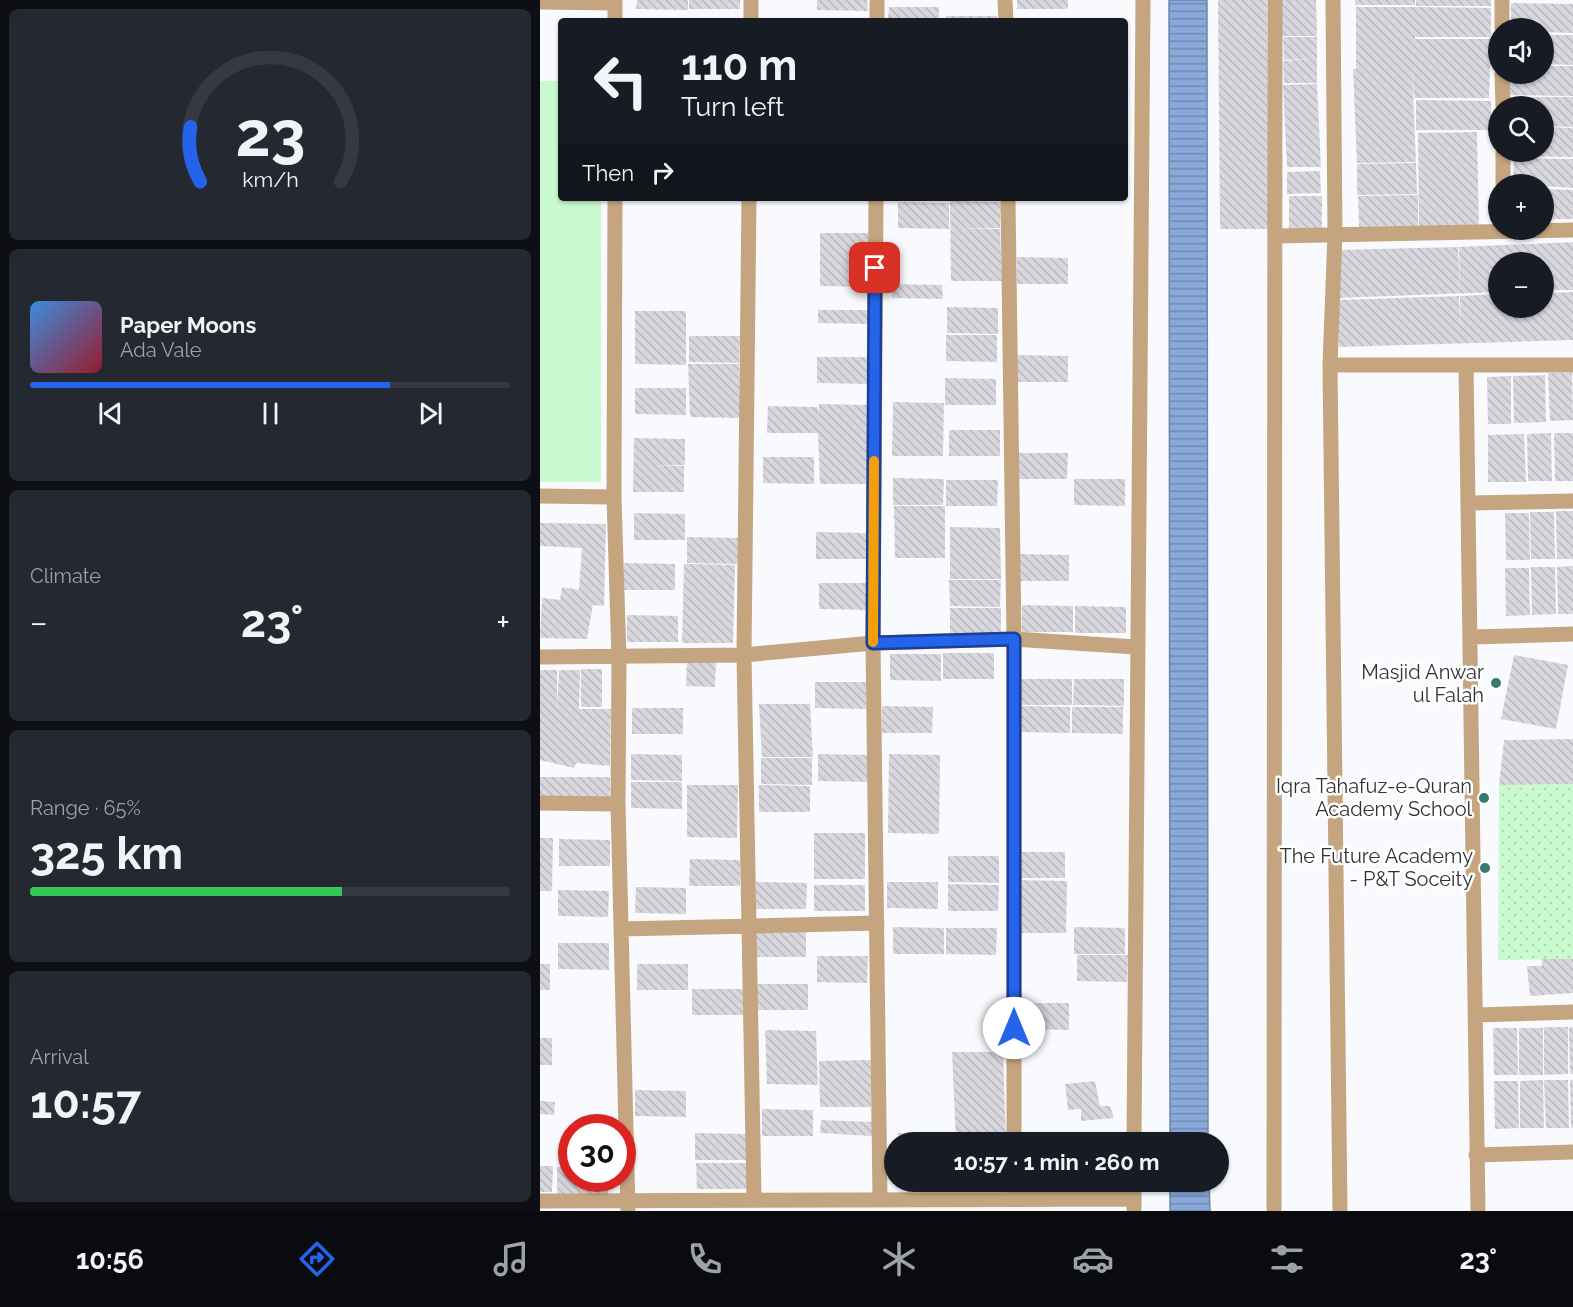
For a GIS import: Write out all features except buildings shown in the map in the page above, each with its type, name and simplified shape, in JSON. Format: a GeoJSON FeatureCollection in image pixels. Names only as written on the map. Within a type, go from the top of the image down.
{"type":"FeatureCollection","features":[{"type":"Feature","properties":{"kind":"street"},"geometry":{"type":"LineString","coordinates":[[751,18],[752,0]]}},
{"type":"Feature","properties":{"kind":"street"},"geometry":{"type":"LineString","coordinates":[[877,0],[877,18]]}},
{"type":"Feature","properties":{"kind":"street"},"geometry":{"type":"LineString","coordinates":[[1005,0],[1006,18]]}},
{"type":"Feature","properties":{"kind":"street"},"geometry":{"type":"LineString","coordinates":[[1134,1132],[1136,647],[1143,0]]}},
{"type":"Feature","properties":{"kind":"street"},"geometry":{"type":"LineString","coordinates":[[1274,1211],[1275,0]]}},
{"type":"Feature","properties":{"kind":"street"},"geometry":{"type":"LineString","coordinates":[[1332,0],[1335,234],[1330,365],[1340,1211]]}},
{"type":"Feature","properties":{"kind":"street"},"geometry":{"type":"LineString","coordinates":[[1502,0],[1502,18]]}},
{"type":"Feature","properties":{"kind":"street"},"geometry":{"type":"LineString","coordinates":[[540,2],[615,1],[615,18]]}},
{"type":"Feature","properties":{"kind":"street"},"geometry":{"type":"LineString","coordinates":[[615,201],[614,497],[619,658],[618,804],[628,1206]]}},
{"type":"Feature","properties":{"kind":"street"},"geometry":{"type":"LineString","coordinates":[[749,201],[744,655],[754,1199]]}},
{"type":"Feature","properties":{"kind":"street"},"geometry":{"type":"LineString","coordinates":[[876,201],[873,643],[880,1200]]}},
{"type":"Feature","properties":{"kind":"street"},"geometry":{"type":"LineString","coordinates":[[1008,201],[1014,639],[1014,1132]]}},
{"type":"Feature","properties":{"kind":"street"},"geometry":{"type":"LineString","coordinates":[[1276,236],[1488,230]]}},
{"type":"Feature","properties":{"kind":"street"},"geometry":{"type":"LineString","coordinates":[[1554,230],[1573,230]]}},
{"type":"Feature","properties":{"kind":"street"},"geometry":{"type":"LineString","coordinates":[[1330,365],[1573,365]]}},
{"type":"Feature","properties":{"kind":"street"},"geometry":{"type":"LineString","coordinates":[[1466,365],[1472,637],[1478,1211]]}},
{"type":"Feature","properties":{"kind":"street"},"geometry":{"type":"LineString","coordinates":[[540,496],[614,497]]}},
{"type":"Feature","properties":{"kind":"street"},"geometry":{"type":"LineString","coordinates":[[1469,503],[1573,501]]}},
{"type":"Feature","properties":{"kind":"street"},"geometry":{"type":"LineString","coordinates":[[1472,637],[1573,634]]}},
{"type":"Feature","properties":{"kind":"street"},"geometry":{"type":"LineString","coordinates":[[540,657],[744,655],[873,643],[1014,639],[1136,647]]}},
{"type":"Feature","properties":{"kind":"street"},"geometry":{"type":"LineString","coordinates":[[540,803],[618,804]]}},
{"type":"Feature","properties":{"kind":"street"},"geometry":{"type":"LineString","coordinates":[[621,929],[877,923]]}},
{"type":"Feature","properties":{"kind":"street"},"geometry":{"type":"LineString","coordinates":[[1476,1015],[1573,1012]]}},
{"type":"Feature","properties":{"kind":"street"},"geometry":{"type":"LineString","coordinates":[[1476,1155],[1573,1152]]}},
{"type":"Feature","properties":{"kind":"street"},"geometry":{"type":"LineString","coordinates":[[1014,1192],[1014,1199]]}},
{"type":"Feature","properties":{"kind":"street"},"geometry":{"type":"LineString","coordinates":[[540,1201],[628,1206],[754,1199],[1014,1199],[1134,1205]]}},
{"type":"Feature","properties":{"kind":"green space"},"geometry":{"type":"Polygon","coordinates":[[[540,81],[558,81],[558,201],[601,201],[601,482],[540,482],[540,81]]]}},
{"type":"Feature","properties":{"kind":"green space"},"geometry":{"type":"Polygon","coordinates":[[[1573,784],[1573,959],[1498,960],[1499,785],[1573,784]]]}},
{"type":"Feature","properties":{"kind":"water"},"geometry":{"type":"Polygon","coordinates":[[[1169,0],[1207,0],[1208,1132],[1170,1132],[1169,0]]]}},
{"type":"Feature","properties":{"kind":"water"},"geometry":{"type":"Polygon","coordinates":[[[1170,1192],[1209,1192],[1210,1211],[1170,1211],[1170,1192]]]}},
{"type":"Feature","properties":{"kind":"slow traffic"},"geometry":{"type":"LineString","coordinates":[[873,642],[874,461]]}},
{"type":"Feature","properties":{"kind":"place","name":"Masjid Anwar ul Falah"},"geometry":{"type":"Point","coordinates":[1496,683]}},
{"type":"Feature","properties":{"kind":"place","name":"Iqra Tahafuz-e-Quran Academy School"},"geometry":{"type":"Point","coordinates":[1484,798]}},
{"type":"Feature","properties":{"kind":"place","name":"The Future Academy - P&T Soceity"},"geometry":{"type":"Point","coordinates":[1485,868]}},
{"type":"Feature","properties":{"kind":"route"},"geometry":{"type":"LineString","coordinates":[[875,268],[873,643],[1014,639],[1014,1028]]}}]}
